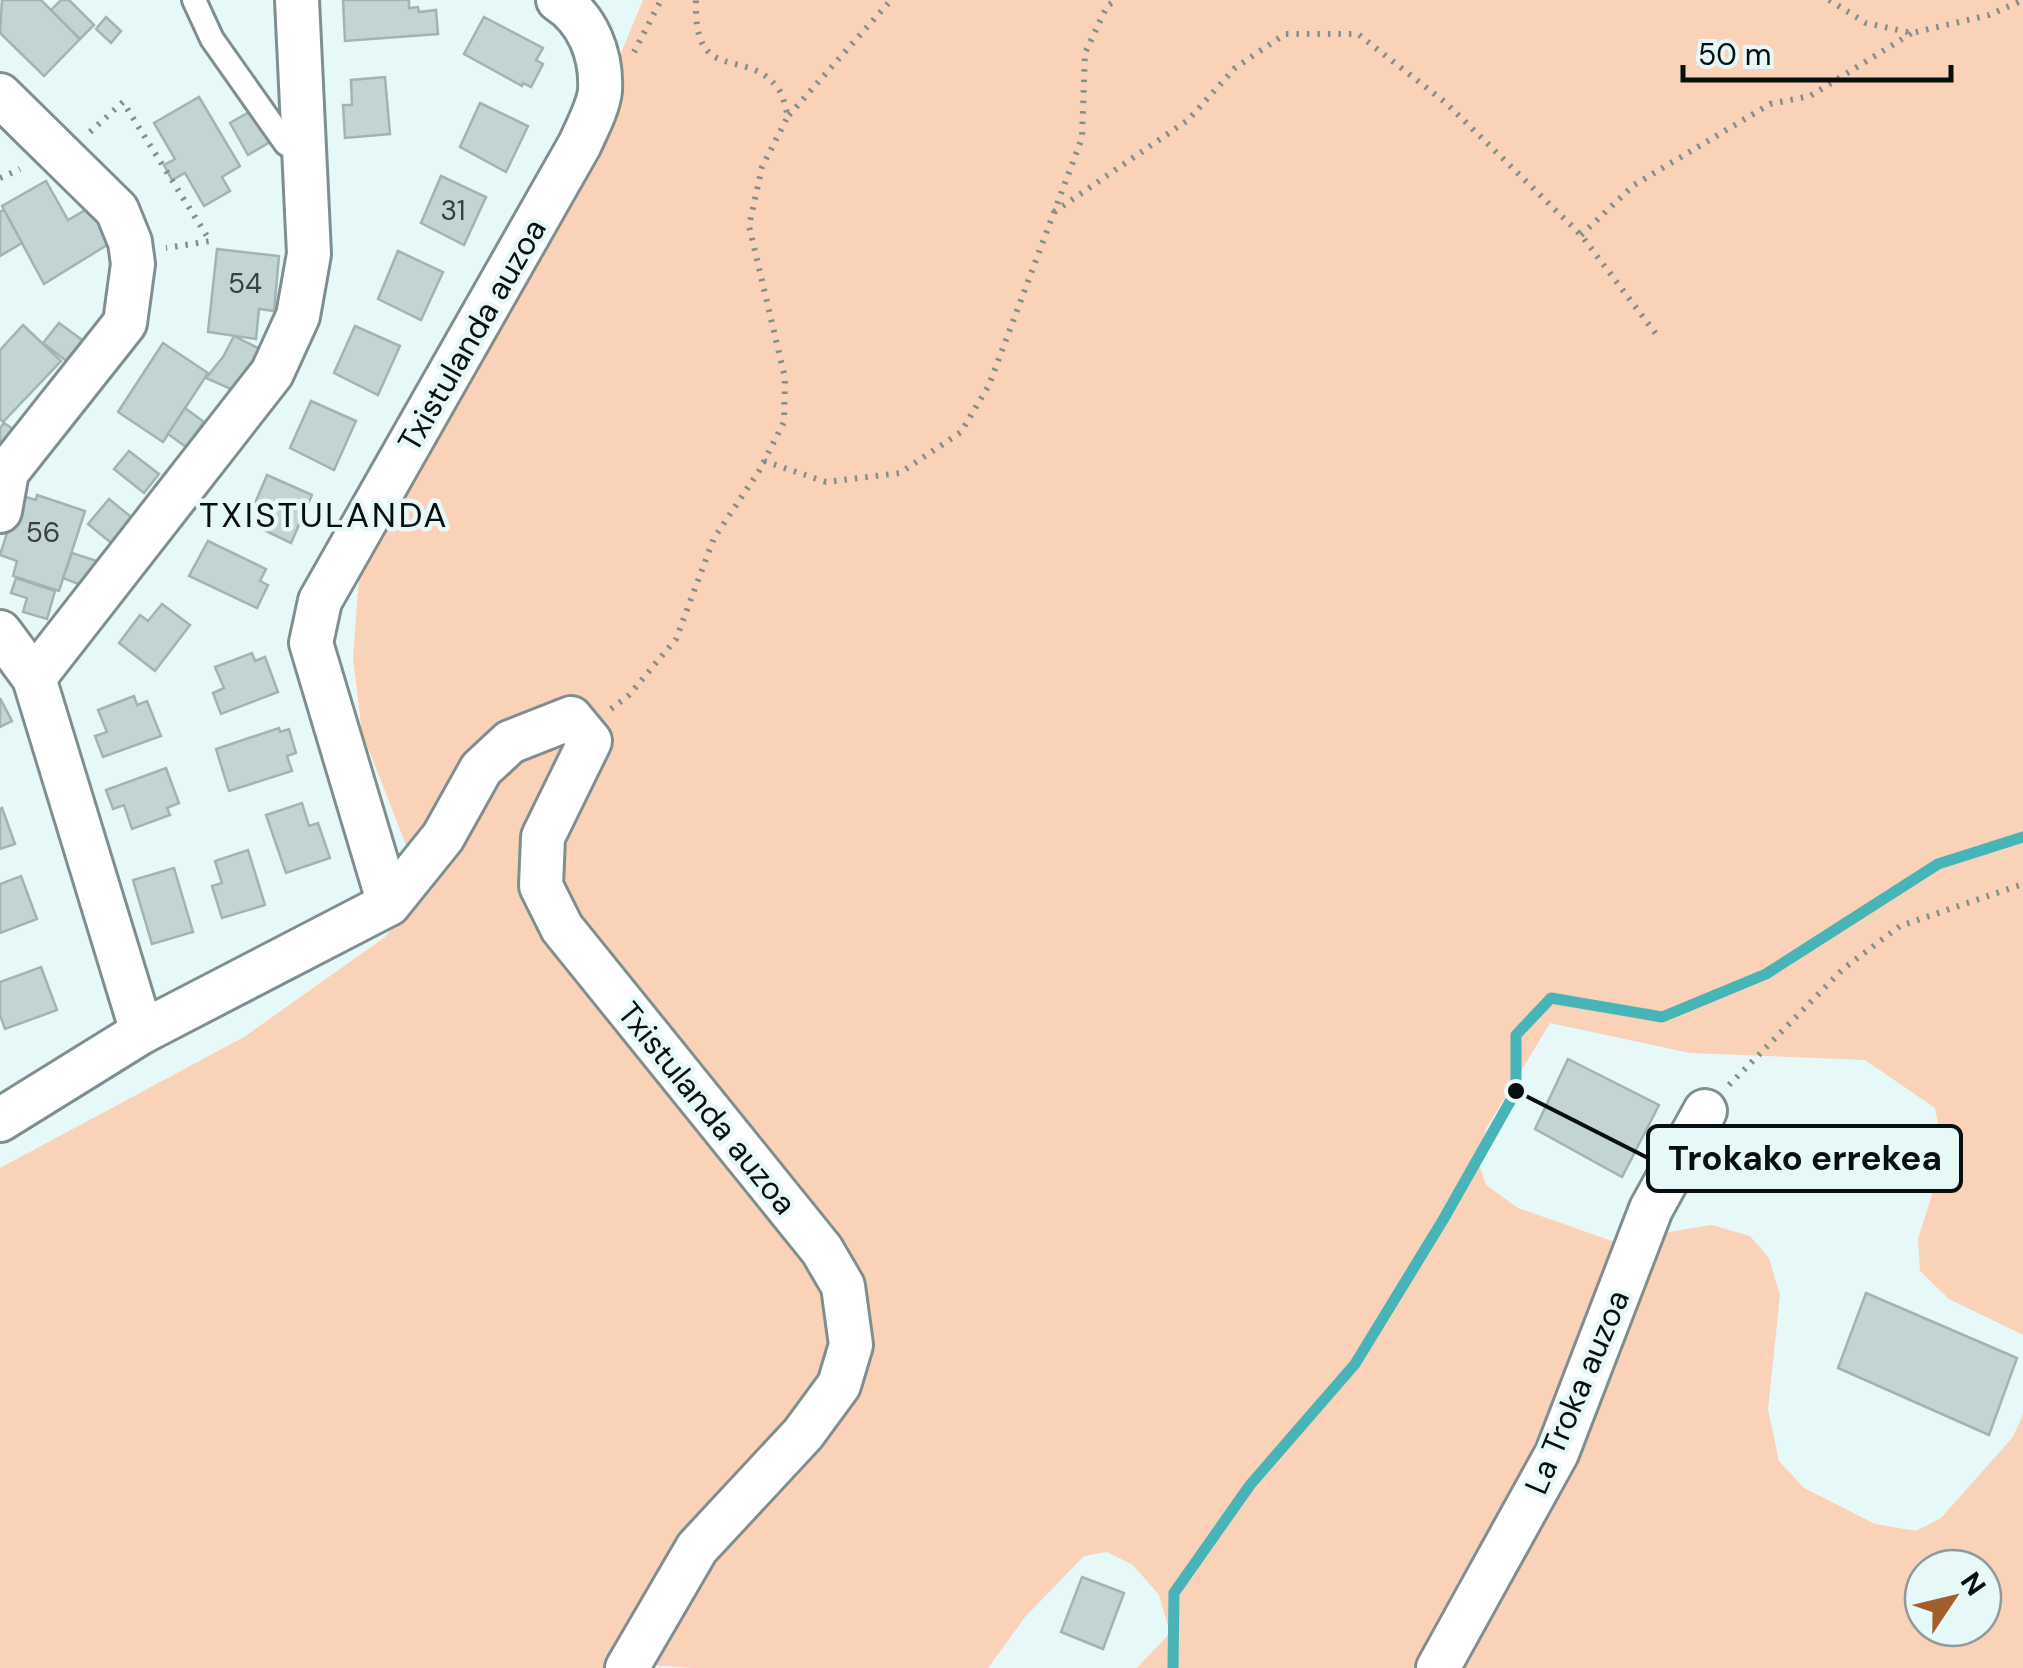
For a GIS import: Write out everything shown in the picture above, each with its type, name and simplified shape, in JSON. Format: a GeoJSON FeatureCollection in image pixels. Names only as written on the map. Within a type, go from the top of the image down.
{"type":"FeatureCollection","features":[{"type":"Feature","properties":{"kind":"street"},"geometry":{"type":"LineString","coordinates":[[34,678],[272,373],[298,316],[308,254],[297,0]]}},
{"type":"Feature","properties":{"kind":"street","name":"Txistulanda auzoa"},"geometry":{"type":"LineString","coordinates":[[389,904],[311,643],[320,600],[587,128],[600,94],[598,54],[576,12],[558,0]]}},
{"type":"Feature","properties":{"kind":"street"},"geometry":{"type":"LineString","coordinates":[[0,94],[118,210],[133,264],[124,322],[8,472],[0,512]]}},
{"type":"Feature","properties":{"kind":"street"},"geometry":{"type":"LineString","coordinates":[[0,632],[34,678],[142,1032]]}},
{"type":"Feature","properties":{"kind":"street"},"geometry":{"type":"LineString","coordinates":[[0,1120],[142,1032],[389,904],[443,837],[481,769],[510,742],[571,718],[582,731]]}},
{"type":"Feature","properties":{"kind":"street","name":"Txistulanda auzoa"},"geometry":{"type":"LineString","coordinates":[[582,731],[590,740],[543,837],[541,886],[562,928],[810,1234],[843,1286],[851,1345],[839,1385],[803,1434],[697,1548],[626,1668]]}},
{"type":"Feature","properties":{"kind":"street","name":"La Troka auzoa"},"geometry":{"type":"LineString","coordinates":[[1438,1668],[1558,1453],[1651,1209],[1704,1112]]}},
{"type":"Feature","properties":{"kind":"lane"},"geometry":{"type":"LineString","coordinates":[[194,0],[212,39],[286,144],[304,152]]}},
{"type":"Feature","properties":{"kind":"path"},"geometry":{"type":"LineString","coordinates":[[696,0],[702,45],[721,62],[754,69],[778,87],[788,116]]}},
{"type":"Feature","properties":{"kind":"path"},"geometry":{"type":"LineString","coordinates":[[582,731],[628,695],[676,639],[714,538],[764,461],[784,422],[785,378],[750,226],[762,167],[788,116],[891,0]]}},
{"type":"Feature","properties":{"kind":"path"},"geometry":{"type":"LineString","coordinates":[[764,461],[826,482],[900,473],[960,432],[989,386],[1082,138],[1085,53],[1107,6],[1116,0]]}},
{"type":"Feature","properties":{"kind":"path"},"geometry":{"type":"LineString","coordinates":[[1829,0],[1866,23],[1912,33]]}},
{"type":"Feature","properties":{"kind":"path"},"geometry":{"type":"LineString","coordinates":[[1580,235],[1634,184],[1770,104],[1810,96],[1912,33],[1989,15],[2023,0]]}},
{"type":"Feature","properties":{"kind":"path"},"geometry":{"type":"LineString","coordinates":[[1054,212],[1188,120],[1234,68],[1286,34],[1358,34],[1446,103],[1580,235],[1659,338]]}},
{"type":"Feature","properties":{"kind":"path"},"geometry":{"type":"LineString","coordinates":[[78,142],[124,102],[210,241],[164,248],[161,233]]}},
{"type":"Feature","properties":{"kind":"path"},"geometry":{"type":"LineString","coordinates":[[1704,1112],[1843,969],[1900,926],[2023,884]]}},
{"type":"Feature","properties":{"kind":"shaded area"},"geometry":{"type":"Polygon","coordinates":[[[643,0],[2023,0],[2023,1335],[1949,1299],[1920,1271],[1918,1239],[1944,1156],[1935,1108],[1865,1060],[1690,1053],[1550,1023],[1486,1129],[1478,1161],[1486,1185],[1518,1208],[1612,1241],[1712,1225],[1750,1236],[1769,1258],[1780,1295],[1768,1409],[1779,1461],[1804,1488],[1875,1524],[1916,1531],[1941,1518],[2013,1437],[2023,1414],[2023,1668],[1137,1668],[1170,1633],[1159,1595],[1133,1565],[1107,1552],[1084,1556],[1025,1617],[988,1668],[0,1668],[0,1168],[244,1037],[385,937],[411,906],[418,876],[362,732],[353,658],[361,550],[581,149],[643,0]]]}},
{"type":"Feature","properties":{"kind":"building"},"geometry":{"type":"Polygon","coordinates":[[[2,0],[41,0],[80,39],[44,76],[0,33],[2,0]]]}},
{"type":"Feature","properties":{"kind":"building"},"geometry":{"type":"Polygon","coordinates":[[[61,0],[69,0],[94,25],[80,39],[51,10],[61,0]]]}},
{"type":"Feature","properties":{"kind":"building"},"geometry":{"type":"Polygon","coordinates":[[[343,0],[409,0],[409,8],[418,7],[419,12],[436,10],[438,34],[345,41],[343,0]]]}},
{"type":"Feature","properties":{"kind":"building"},"geometry":{"type":"Polygon","coordinates":[[[106,17],[121,31],[111,43],[96,29],[106,17]]]}},
{"type":"Feature","properties":{"kind":"building"},"geometry":{"type":"Polygon","coordinates":[[[484,17],[543,48],[536,60],[543,64],[531,87],[523,83],[522,86],[464,54],[484,17]]]}},
{"type":"Feature","properties":{"kind":"building"},"geometry":{"type":"Polygon","coordinates":[[[385,77],[390,134],[345,138],[343,105],[352,105],[351,80],[385,77]]]}},
{"type":"Feature","properties":{"kind":"building"},"geometry":{"type":"Polygon","coordinates":[[[199,97],[240,166],[222,177],[230,191],[204,206],[185,173],[172,180],[164,165],[175,159],[154,123],[199,97]]]}},
{"type":"Feature","properties":{"kind":"building"},"geometry":{"type":"Polygon","coordinates":[[[480,103],[528,126],[506,172],[460,147],[480,103]]]}},
{"type":"Feature","properties":{"kind":"building"},"geometry":{"type":"Polygon","coordinates":[[[251,111],[270,142],[248,155],[230,123],[251,111]]]}},
{"type":"Feature","properties":{"kind":"building"},"geometry":{"type":"Polygon","coordinates":[[[441,176],[486,197],[464,245],[421,223],[441,176]]]}},
{"type":"Feature","properties":{"kind":"building"},"geometry":{"type":"Polygon","coordinates":[[[46,181],[68,220],[94,205],[115,240],[44,284],[2,206],[46,181]]]}},
{"type":"Feature","properties":{"kind":"building"},"geometry":{"type":"Polygon","coordinates":[[[4,210],[22,243],[0,256],[0,212],[4,210]]]}},
{"type":"Feature","properties":{"kind":"building"},"geometry":{"type":"Polygon","coordinates":[[[217,249],[279,256],[274,311],[259,309],[256,339],[208,332],[217,249]]]}},
{"type":"Feature","properties":{"kind":"building"},"geometry":{"type":"Polygon","coordinates":[[[398,251],[443,272],[421,320],[378,299],[398,251]]]}},
{"type":"Feature","properties":{"kind":"building"},"geometry":{"type":"Polygon","coordinates":[[[59,323],[85,342],[69,363],[43,343],[59,323]]]}},
{"type":"Feature","properties":{"kind":"building"},"geometry":{"type":"Polygon","coordinates":[[[23,325],[61,361],[3,422],[0,350],[23,325]]]}},
{"type":"Feature","properties":{"kind":"building"},"geometry":{"type":"Polygon","coordinates":[[[355,326],[400,346],[378,395],[334,373],[355,326]]]}},
{"type":"Feature","properties":{"kind":"building"},"geometry":{"type":"Polygon","coordinates":[[[234,336],[260,349],[252,370],[233,390],[206,378],[234,336]]]}},
{"type":"Feature","properties":{"kind":"building"},"geometry":{"type":"Polygon","coordinates":[[[163,343],[208,373],[163,442],[118,412],[163,343]]]}},
{"type":"Feature","properties":{"kind":"building"},"geometry":{"type":"Polygon","coordinates":[[[311,401],[356,421],[334,470],[290,448],[311,401]]]}},
{"type":"Feature","properties":{"kind":"building"},"geometry":{"type":"Polygon","coordinates":[[[185,408],[204,422],[186,447],[168,434],[185,408]]]}},
{"type":"Feature","properties":{"kind":"building"},"geometry":{"type":"Polygon","coordinates":[[[4,423],[19,433],[0,457],[0,428],[4,423]]]}},
{"type":"Feature","properties":{"kind":"building"},"geometry":{"type":"Polygon","coordinates":[[[129,451],[159,474],[144,493],[114,469],[129,451]]]}},
{"type":"Feature","properties":{"kind":"building"},"geometry":{"type":"Polygon","coordinates":[[[267,475],[312,495],[291,543],[247,522],[267,475]]]}},
{"type":"Feature","properties":{"kind":"building"},"geometry":{"type":"Polygon","coordinates":[[[19,495],[36,500],[37,495],[85,511],[59,591],[13,576],[17,561],[0,555],[19,495]]]}},
{"type":"Feature","properties":{"kind":"building"},"geometry":{"type":"Polygon","coordinates":[[[109,499],[136,521],[115,546],[88,524],[109,499]]]}},
{"type":"Feature","properties":{"kind":"building"},"geometry":{"type":"Polygon","coordinates":[[[208,541],[266,569],[260,581],[268,585],[257,608],[189,576],[208,541]]]}},
{"type":"Feature","properties":{"kind":"building"},"geometry":{"type":"Polygon","coordinates":[[[72,553],[103,563],[86,587],[63,578],[72,553]]]}},
{"type":"Feature","properties":{"kind":"building"},"geometry":{"type":"Polygon","coordinates":[[[16,578],[55,591],[47,619],[23,612],[27,598],[11,593],[16,578]]]}},
{"type":"Feature","properties":{"kind":"building"},"geometry":{"type":"Polygon","coordinates":[[[162,604],[190,625],[155,671],[119,643],[140,615],[148,621],[162,604]]]}},
{"type":"Feature","properties":{"kind":"building"},"geometry":{"type":"Polygon","coordinates":[[[252,653],[255,661],[265,657],[278,692],[221,714],[213,693],[224,688],[215,667],[252,653]]]}},
{"type":"Feature","properties":{"kind":"building"},"geometry":{"type":"Polygon","coordinates":[[[134,696],[137,705],[147,701],[161,736],[103,757],[95,736],[107,732],[98,710],[134,696]]]}},
{"type":"Feature","properties":{"kind":"building"},"geometry":{"type":"Polygon","coordinates":[[[0,698],[12,721],[0,727],[0,698]]]}},
{"type":"Feature","properties":{"kind":"building"},"geometry":{"type":"Polygon","coordinates":[[[279,728],[280,732],[289,729],[296,753],[287,756],[292,771],[229,791],[216,749],[279,728]]]}},
{"type":"Feature","properties":{"kind":"building"},"geometry":{"type":"Polygon","coordinates":[[[166,768],[179,803],[167,808],[170,815],[132,829],[124,805],[113,809],[106,790],[166,768]]]}},
{"type":"Feature","properties":{"kind":"building"},"geometry":{"type":"Polygon","coordinates":[[[302,803],[309,826],[318,823],[330,858],[286,873],[266,815],[302,803]]]}},
{"type":"Feature","properties":{"kind":"building"},"geometry":{"type":"Polygon","coordinates":[[[0,809],[15,844],[0,849],[0,809]]]}},
{"type":"Feature","properties":{"kind":"building"},"geometry":{"type":"Polygon","coordinates":[[[248,850],[265,905],[222,918],[212,886],[222,883],[215,861],[248,850]]]}},
{"type":"Feature","properties":{"kind":"building"},"geometry":{"type":"Polygon","coordinates":[[[174,868],[193,932],[152,944],[133,880],[174,868]]]}},
{"type":"Feature","properties":{"kind":"building"},"geometry":{"type":"Polygon","coordinates":[[[21,876],[37,919],[0,933],[0,884],[21,876]]]}},
{"type":"Feature","properties":{"kind":"building"},"geometry":{"type":"Polygon","coordinates":[[[41,967],[57,1010],[5,1029],[0,1015],[0,982],[41,967]]]}},
{"type":"Feature","properties":{"kind":"building"},"geometry":{"type":"Polygon","coordinates":[[[1568,1059],[1659,1105],[1622,1177],[1535,1129],[1568,1059]]]}},
{"type":"Feature","properties":{"kind":"building"},"geometry":{"type":"Polygon","coordinates":[[[1866,1293],[2017,1358],[1989,1435],[1838,1368],[1866,1293]]]}},
{"type":"Feature","properties":{"kind":"building"},"geometry":{"type":"Polygon","coordinates":[[[1082,1577],[1124,1593],[1103,1649],[1061,1632],[1082,1577]]]}},
{"type":"Feature","properties":{"kind":"waterway"},"geometry":{"type":"LineString","coordinates":[[1173,1668],[1174,1593],[1250,1485],[1355,1364],[1516,1091],[1516,1035],[1551,998],[1662,1017],[1766,974],[1938,864],[2023,837]]}},
{"type":"Feature","properties":{"kind":"place","name":"Trokako errekea"},"geometry":{"type":"Point","coordinates":[1516,1091]}},
{"type":"Feature","properties":{"kind":"district","name":"TXISTULANDA"},"geometry":{"type":"Point","coordinates":[324,515]}}]}
